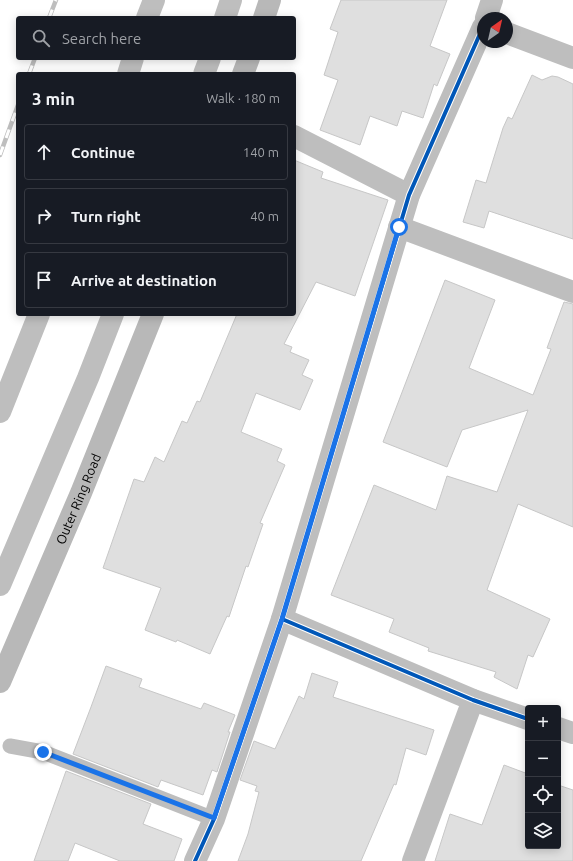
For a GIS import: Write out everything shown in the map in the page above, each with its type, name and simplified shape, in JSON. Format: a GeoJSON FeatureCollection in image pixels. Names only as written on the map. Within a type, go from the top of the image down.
{"type":"FeatureCollection","features":[{"type":"Feature","properties":{"kind":"main road"},"geometry":{"type":"LineString","coordinates":[[265,16],[270,0]]}},
{"type":"Feature","properties":{"kind":"main road"},"geometry":{"type":"LineString","coordinates":[[244,72],[248,60]]}},
{"type":"Feature","properties":{"kind":"main road","name":"Outer Ring Road"},"geometry":{"type":"LineString","coordinates":[[0,682],[81,493],[152,316]]}},
{"type":"Feature","properties":{"kind":"street"},"geometry":{"type":"LineString","coordinates":[[149,16],[154,0]]}},
{"type":"Feature","properties":{"kind":"street"},"geometry":{"type":"LineString","coordinates":[[226,16],[231,0]]}},
{"type":"Feature","properties":{"kind":"street"},"geometry":{"type":"LineString","coordinates":[[488,12],[492,0]]}},
{"type":"Feature","properties":{"kind":"street"},"geometry":{"type":"LineString","coordinates":[[513,35],[573,58]]}},
{"type":"Feature","properties":{"kind":"street"},"geometry":{"type":"LineString","coordinates":[[195,861],[214,818],[282,619],[409,195],[477,42]]}},
{"type":"Feature","properties":{"kind":"street"},"geometry":{"type":"LineString","coordinates":[[129,72],[132,60]]}},
{"type":"Feature","properties":{"kind":"street"},"geometry":{"type":"LineString","coordinates":[[205,72],[209,60]]}},
{"type":"Feature","properties":{"kind":"street"},"geometry":{"type":"LineString","coordinates":[[296,137],[409,195]]}},
{"type":"Feature","properties":{"kind":"street"},"geometry":{"type":"LineString","coordinates":[[399,227],[573,292]]}},
{"type":"Feature","properties":{"kind":"street"},"geometry":{"type":"LineString","coordinates":[[0,412],[38,316]]}},
{"type":"Feature","properties":{"kind":"street"},"geometry":{"type":"LineString","coordinates":[[0,585],[88,378],[112,316]]}},
{"type":"Feature","properties":{"kind":"street"},"geometry":{"type":"LineString","coordinates":[[282,619],[473,700],[525,718]]}},
{"type":"Feature","properties":{"kind":"street"},"geometry":{"type":"LineString","coordinates":[[414,861],[473,700]]}},
{"type":"Feature","properties":{"kind":"street"},"geometry":{"type":"LineString","coordinates":[[561,729],[573,733]]}},
{"type":"Feature","properties":{"kind":"lane"},"geometry":{"type":"LineString","coordinates":[[10,746],[43,752],[214,818]]}},
{"type":"Feature","properties":{"kind":"building"},"geometry":{"type":"Polygon","coordinates":[[[341,0],[447,0],[430,46],[450,54],[437,86],[434,84],[423,118],[402,111],[397,126],[370,116],[360,145],[320,130],[338,80],[324,75],[338,32],[330,29],[341,0]]]}},
{"type":"Feature","properties":{"kind":"building"},"geometry":{"type":"Polygon","coordinates":[[[532,75],[542,80],[552,76],[558,77],[573,84],[573,239],[489,211],[484,228],[463,222],[476,180],[486,183],[503,128],[508,117],[512,119],[532,75]]]}},
{"type":"Feature","properties":{"kind":"building"},"geometry":{"type":"Polygon","coordinates":[[[296,161],[323,172],[321,178],[388,200],[355,296],[316,282],[284,344],[292,347],[290,352],[309,360],[302,375],[313,380],[300,410],[256,393],[241,432],[282,449],[277,461],[285,465],[260,523],[263,524],[248,567],[246,566],[229,617],[227,616],[210,654],[177,640],[176,642],[145,630],[161,588],[103,568],[134,479],[144,482],[155,457],[164,462],[182,421],[187,423],[197,401],[200,402],[236,316],[296,316],[296,161]]]}},
{"type":"Feature","properties":{"kind":"building"},"geometry":{"type":"Polygon","coordinates":[[[445,280],[495,300],[469,368],[533,395],[551,349],[547,348],[564,302],[573,304],[573,527],[518,504],[487,590],[550,619],[533,657],[528,655],[517,689],[494,677],[496,672],[428,651],[429,648],[389,632],[394,619],[331,595],[374,485],[436,510],[447,476],[497,492],[528,410],[462,430],[447,467],[383,442],[445,280]]]}},
{"type":"Feature","properties":{"kind":"building"},"geometry":{"type":"Polygon","coordinates":[[[106,666],[142,679],[139,687],[201,709],[204,703],[235,715],[228,732],[230,732],[217,772],[212,770],[203,795],[161,780],[158,787],[73,754],[106,666]]]}},
{"type":"Feature","properties":{"kind":"building"},"geometry":{"type":"Polygon","coordinates":[[[312,673],[338,682],[333,697],[434,730],[426,755],[406,748],[396,785],[394,784],[361,861],[238,861],[248,834],[259,792],[255,791],[257,786],[240,780],[254,741],[275,749],[299,696],[304,699],[312,673]]]}},
{"type":"Feature","properties":{"kind":"building"},"geometry":{"type":"Polygon","coordinates":[[[504,765],[525,773],[525,849],[561,849],[561,786],[573,790],[573,861],[435,861],[450,814],[482,825],[504,765]]]}},
{"type":"Feature","properties":{"kind":"building"},"geometry":{"type":"Polygon","coordinates":[[[66,771],[151,804],[143,824],[182,839],[174,861],[120,861],[75,843],[68,861],[34,861],[66,771]]]}},
{"type":"Feature","properties":{"kind":"railway"},"geometry":{"type":"LineString","coordinates":[[50,16],[56,0]]}},
{"type":"Feature","properties":{"kind":"railway"},"geometry":{"type":"LineString","coordinates":[[30,72],[34,60]]}},
{"type":"Feature","properties":{"kind":"railway"},"geometry":{"type":"LineString","coordinates":[[0,155],[16,111]]}},
{"type":"Feature","properties":{"kind":"cycle path"},"geometry":{"type":"LineString","coordinates":[[195,861],[214,819],[282,619],[409,195],[477,41]]}},
{"type":"Feature","properties":{"kind":"cycle path"},"geometry":{"type":"LineString","coordinates":[[282,619],[473,700],[525,718]]}},
{"type":"Feature","properties":{"kind":"route"},"geometry":{"type":"LineString","coordinates":[[43,752],[214,818],[282,619],[399,227]]}}]}
